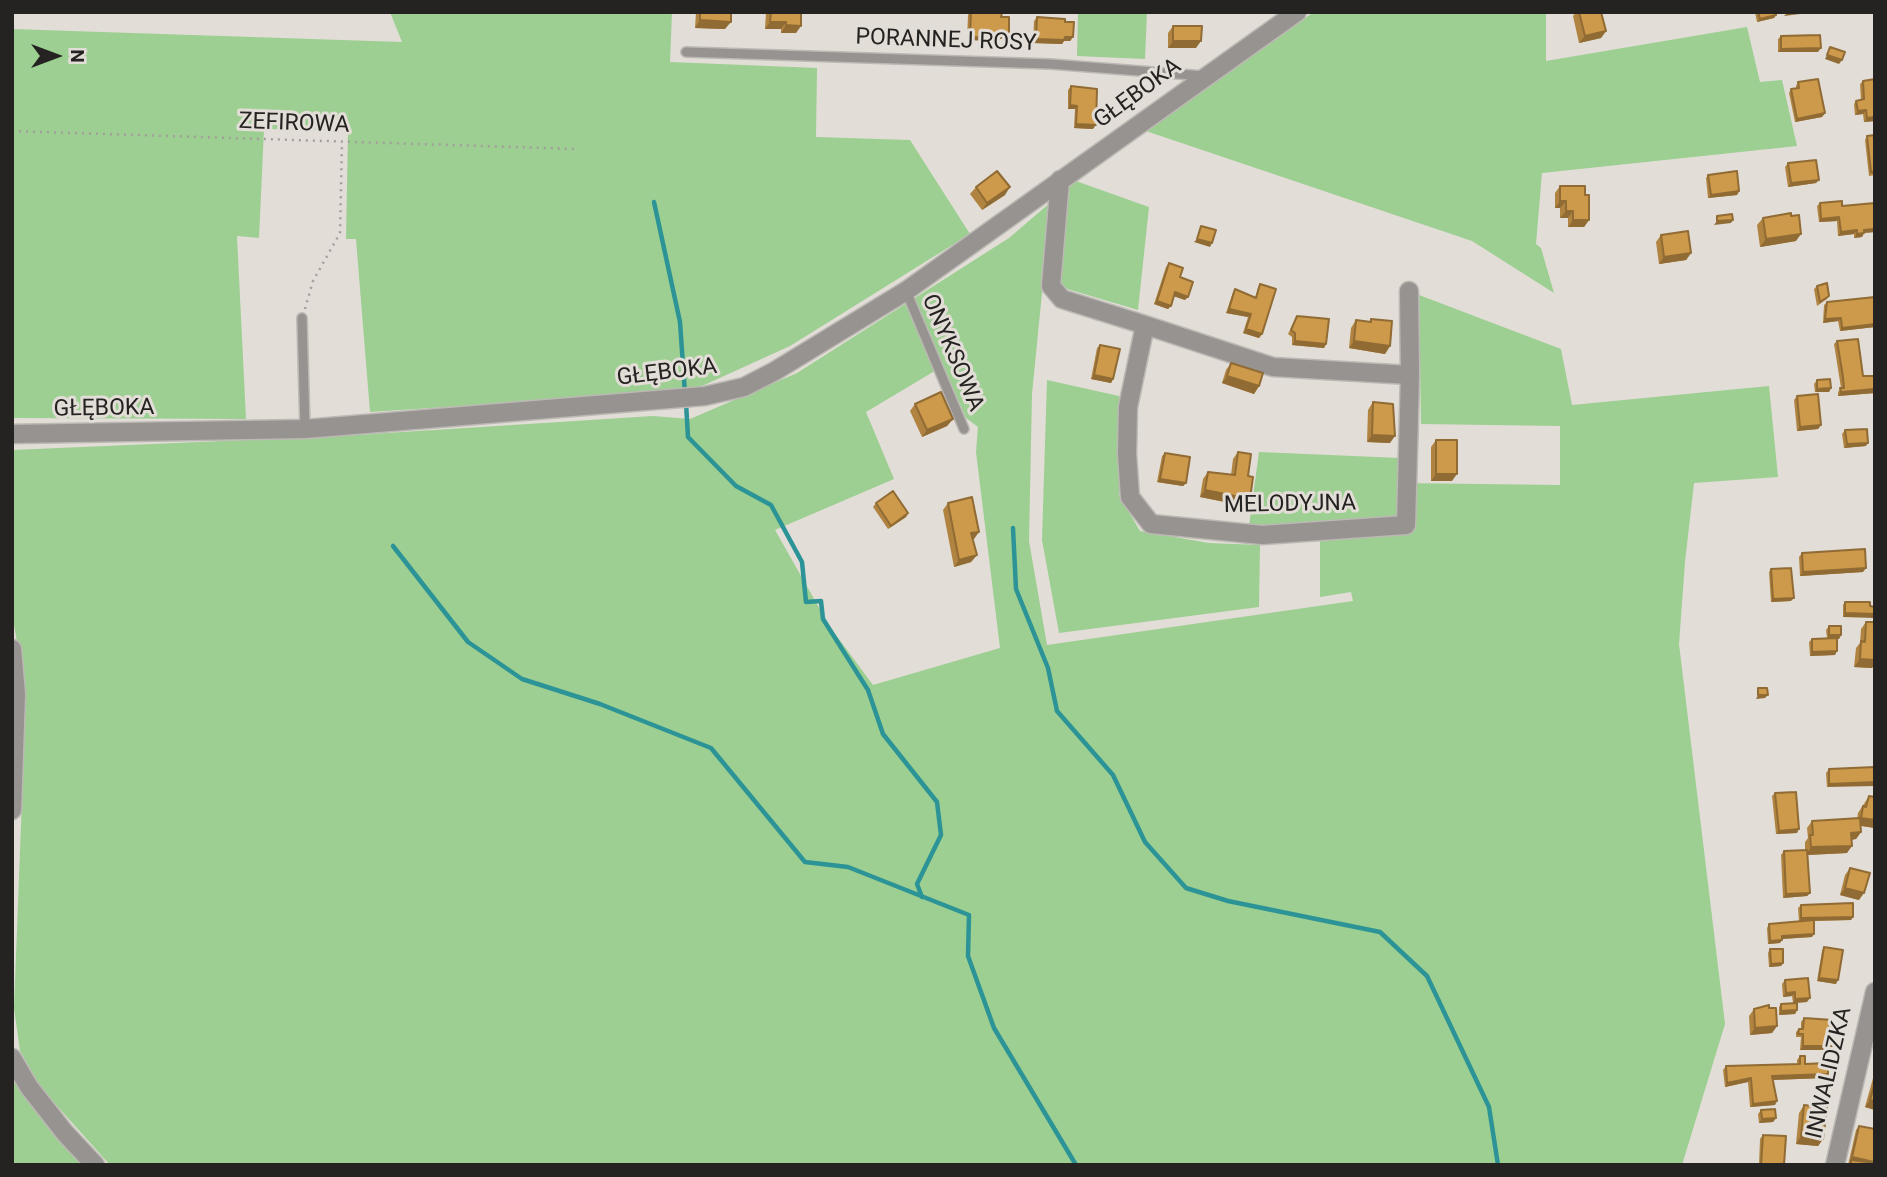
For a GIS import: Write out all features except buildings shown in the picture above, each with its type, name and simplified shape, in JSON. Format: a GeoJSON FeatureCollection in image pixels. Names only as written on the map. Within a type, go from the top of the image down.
{"type":"FeatureCollection","features":[{"type":"Feature","properties":{"kind":"street","name":"GŁĘBOKA"},"geometry":{"type":"LineString","coordinates":[[12,434],[305,429],[705,396],[744,387],[906,291],[1297,12]]}},
{"type":"Feature","properties":{"kind":"street"},"geometry":{"type":"LineString","coordinates":[[1060,180],[1051,286],[1062,299],[1273,367],[1410,375]]}},
{"type":"Feature","properties":{"kind":"street","name":"MELODYJNA"},"geometry":{"type":"LineString","coordinates":[[1145,325],[1128,407],[1126,454],[1130,497],[1151,524],[1262,535],[1406,525],[1409,291]]}},
{"type":"Feature","properties":{"kind":"street"},"geometry":{"type":"LineString","coordinates":[[12,649],[16,694],[12,810]]}},
{"type":"Feature","properties":{"kind":"street","name":"INWALIDZKA"},"geometry":{"type":"LineString","coordinates":[[1835,1165],[1875,992]]}},
{"type":"Feature","properties":{"kind":"street"},"geometry":{"type":"LineString","coordinates":[[12,1058],[29,1087],[65,1133],[95,1165]]}},
{"type":"Feature","properties":{"kind":"lane","name":"PORANNEJ ROSY"},"geometry":{"type":"LineString","coordinates":[[686,52],[1049,64],[1204,76]]}},
{"type":"Feature","properties":{"kind":"lane","name":"ONYKSOWA"},"geometry":{"type":"LineString","coordinates":[[906,291],[964,429]]}},
{"type":"Feature","properties":{"kind":"lane"},"geometry":{"type":"LineString","coordinates":[[302,318],[305,429]]}},
{"type":"Feature","properties":{"kind":"path","name":"ZEFIROWA"},"geometry":{"type":"LineString","coordinates":[[12,131],[576,149]]}},
{"type":"Feature","properties":{"kind":"path"},"geometry":{"type":"LineString","coordinates":[[302,318],[313,281],[340,233],[342,142]]}},
{"type":"Feature","properties":{"kind":"green space"},"geometry":{"type":"Polygon","coordinates":[[[390,12],[672,12],[670,62],[817,68],[816,137],[910,140],[970,234],[790,346],[691,391],[370,412],[356,239],[346,239],[348,130],[264,129],[259,238],[237,236],[246,419],[12,418],[12,29],[402,42],[390,12]]]}},
{"type":"Feature","properties":{"kind":"green space"},"geometry":{"type":"Polygon","coordinates":[[[1078,12],[1147,12],[1145,59],[1077,56],[1078,12]]]}},
{"type":"Feature","properties":{"kind":"green space"},"geometry":{"type":"Polygon","coordinates":[[[1314,12],[1546,12],[1546,61],[1747,27],[1760,82],[1782,80],[1797,146],[1542,173],[1536,244],[1541,248],[1554,293],[1472,241],[1143,130],[1314,12]]]}},
{"type":"Feature","properties":{"kind":"green space"},"geometry":{"type":"Polygon","coordinates":[[[1073,180],[1149,207],[1138,310],[1064,288],[1058,281],[1069,184],[1073,180]]]}},
{"type":"Feature","properties":{"kind":"green space"},"geometry":{"type":"Polygon","coordinates":[[[1051,202],[1032,394],[1029,541],[1047,645],[1353,601],[1351,592],[1320,597],[1320,522],[1249,526],[1259,452],[1400,458],[1398,483],[1560,485],[1560,426],[1421,424],[1419,295],[1561,349],[1572,405],[1769,386],[1778,477],[1694,483],[1685,562],[1679,644],[1725,1024],[1682,1165],[110,1165],[41,1088],[20,1051],[14,1008],[26,694],[12,613],[12,450],[340,436],[653,416],[690,419],[797,373],[1009,238],[1051,202]],[[943,366],[866,412],[894,479],[775,530],[830,627],[873,685],[1000,648],[976,452],[978,427],[966,418],[943,366]]]}},
{"type":"Feature","properties":{"kind":"green space"},"geometry":{"type":"Polygon","coordinates":[[[1047,380],[1119,396],[1119,495],[1140,531],[1209,543],[1260,545],[1259,607],[1059,633],[1042,540],[1047,380]]]}},
{"type":"Feature","properties":{"kind":"green space"},"geometry":{"type":"Polygon","coordinates":[[[12,1076],[18,1086],[89,1165],[12,1165],[12,1076]]]}},
{"type":"Feature","properties":{"kind":"waterway"},"geometry":{"type":"LineString","coordinates":[[654,202],[680,322],[685,394]]}},
{"type":"Feature","properties":{"kind":"waterway"},"geometry":{"type":"LineString","coordinates":[[686,403],[688,437],[736,486],[771,505],[802,562],[806,602],[821,601],[823,619],[868,690],[883,734],[937,802],[941,835],[917,884],[922,897]]}},
{"type":"Feature","properties":{"kind":"waterway"},"geometry":{"type":"LineString","coordinates":[[1013,528],[1016,589],[1048,668],[1057,711],[1113,775],[1145,842],[1186,888],[1228,901],[1380,932],[1427,976],[1489,1107],[1498,1165]]}},
{"type":"Feature","properties":{"kind":"waterway"},"geometry":{"type":"LineString","coordinates":[[393,546],[468,642],[522,679],[600,704],[711,748],[805,862],[848,867],[969,915],[968,956],[994,1028],[1076,1165]]}}]}
